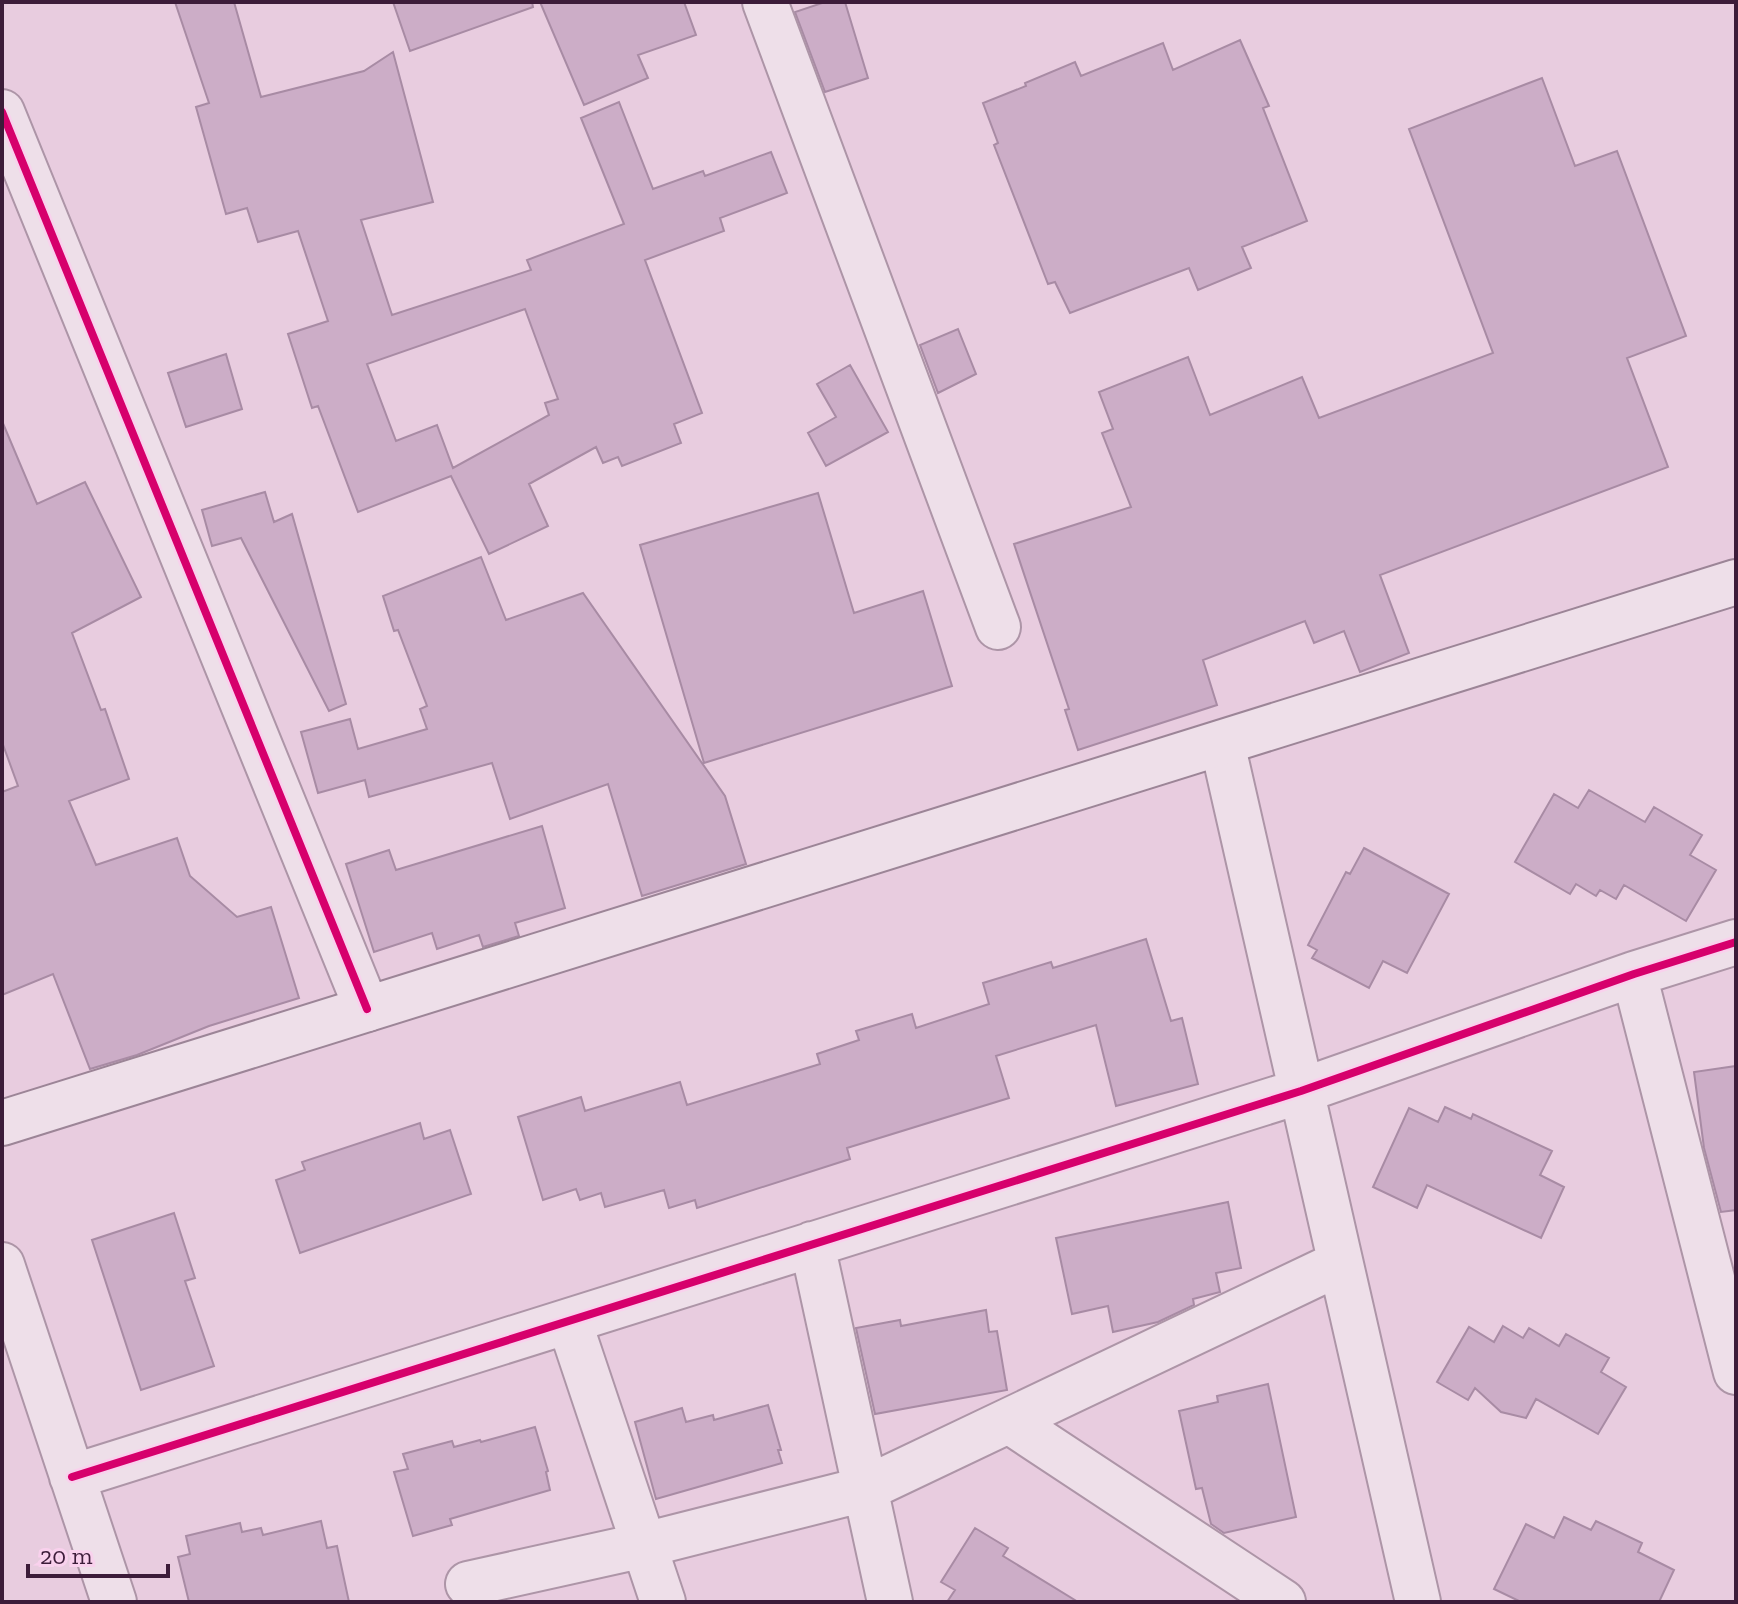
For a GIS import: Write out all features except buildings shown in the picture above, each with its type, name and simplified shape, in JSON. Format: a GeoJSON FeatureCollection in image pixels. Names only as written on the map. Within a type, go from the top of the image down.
{"type":"FeatureCollection","features":[{"type":"Feature","properties":{"kind":"street"},"geometry":{"type":"LineString","coordinates":[[765,2],[998,627]]}},
{"type":"Feature","properties":{"kind":"street"},"geometry":{"type":"LineString","coordinates":[[2,112],[367,1009]]}},
{"type":"Feature","properties":{"kind":"street"},"geometry":{"type":"LineString","coordinates":[[2,1123],[1736,582]]}},
{"type":"Feature","properties":{"kind":"street"},"geometry":{"type":"LineString","coordinates":[[1222,743],[1418,1602]]}},
{"type":"Feature","properties":{"kind":"street"},"geometry":{"type":"LineString","coordinates":[[72,1477],[1301,1091],[1634,974],[1736,942]]}},
{"type":"Feature","properties":{"kind":"street"},"geometry":{"type":"LineString","coordinates":[[1634,974],[1736,1372]]}},
{"type":"Feature","properties":{"kind":"street"},"geometry":{"type":"LineString","coordinates":[[812,1244],[890,1602]]}},
{"type":"Feature","properties":{"kind":"street"},"geometry":{"type":"LineString","coordinates":[[468,1584],[644,1545],[865,1489],[1340,1263]]}},
{"type":"Feature","properties":{"kind":"street"},"geometry":{"type":"LineString","coordinates":[[2,1265],[114,1602]]}},
{"type":"Feature","properties":{"kind":"street"},"geometry":{"type":"LineString","coordinates":[[569,1321],[663,1602]]}},
{"type":"Feature","properties":{"kind":"street"},"geometry":{"type":"LineString","coordinates":[[1009,1421],[1283,1602]]}},
{"type":"Feature","properties":{"kind":"cycle path"},"geometry":{"type":"LineString","coordinates":[[2,112],[367,1009]]}},
{"type":"Feature","properties":{"kind":"cycle path"},"geometry":{"type":"LineString","coordinates":[[72,1477],[1301,1091],[1634,974],[1736,942]]}}]}
